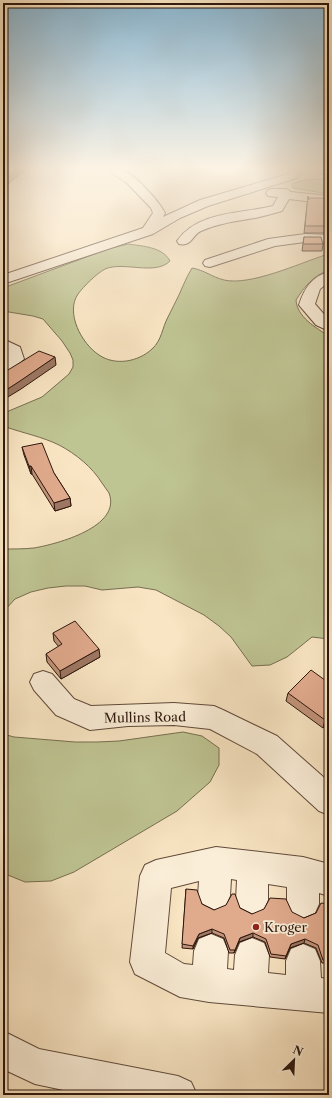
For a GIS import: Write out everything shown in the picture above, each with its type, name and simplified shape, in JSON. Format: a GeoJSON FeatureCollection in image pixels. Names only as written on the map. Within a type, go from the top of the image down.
{"type":"FeatureCollection","features":[{"type":"Feature","properties":{"kind":"street"},"geometry":{"type":"LineString","coordinates":[[148,231],[154,221]]}},
{"type":"Feature","properties":{"kind":"street"},"geometry":{"type":"LineString","coordinates":[[3,280],[148,231],[164,221]]}},
{"type":"Feature","properties":{"kind":"street"},"geometry":{"type":"LineString","coordinates":[[184,241],[195,229],[216,221]]}},
{"type":"Feature","properties":{"kind":"street"},"geometry":{"type":"LineString","coordinates":[[210,263],[273,242],[305,238],[329,239]]}},
{"type":"Feature","properties":{"kind":"street"},"geometry":{"type":"LineString","coordinates":[[329,276],[318,281],[311,290],[307,305],[322,322],[329,326]]}},
{"type":"Feature","properties":{"kind":"street"},"geometry":{"type":"LineString","coordinates":[[3,344],[14,350],[16,359],[3,369]]}},
{"type":"Feature","properties":{"kind":"street","name":"Mullins Road"},"geometry":{"type":"LineString","coordinates":[[43,682],[65,706],[90,718],[174,714],[214,718],[267,745],[329,801]]}},
{"type":"Feature","properties":{"kind":"street"},"geometry":{"type":"LineString","coordinates":[[214,896],[216,862]]}},
{"type":"Feature","properties":{"kind":"street"},"geometry":{"type":"LineString","coordinates":[[303,904],[316,877],[216,862],[156,876],[147,962],[180,980],[209,985],[317,994],[303,961]]}},
{"type":"Feature","properties":{"kind":"street"},"geometry":{"type":"LineString","coordinates":[[252,900],[253,867]]}},
{"type":"Feature","properties":{"kind":"street"},"geometry":{"type":"LineString","coordinates":[[209,985],[211,951]]}},
{"type":"Feature","properties":{"kind":"street"},"geometry":{"type":"LineString","coordinates":[[250,988],[252,955]]}},
{"type":"Feature","properties":{"kind":"street"},"geometry":{"type":"LineString","coordinates":[[3,1049],[35,1066],[178,1095]]}},
{"type":"Feature","properties":{"kind":"green space"},"geometry":{"type":"Polygon","coordinates":[[[128,244],[157,250],[167,256],[170,261],[164,265],[148,268],[121,266],[105,269],[83,287],[74,302],[74,319],[81,336],[99,355],[112,361],[133,360],[152,349],[160,338],[166,321],[192,268],[224,280],[247,280],[329,255],[329,270],[310,282],[296,300],[297,306],[303,317],[313,326],[329,336],[329,639],[312,637],[287,657],[270,665],[252,666],[231,637],[219,626],[204,615],[156,590],[138,587],[102,590],[85,586],[48,588],[31,592],[15,599],[3,612],[3,549],[34,548],[71,538],[85,532],[97,524],[106,515],[110,505],[109,493],[98,477],[77,457],[53,442],[6,427],[3,424],[4,413],[42,397],[69,374],[73,367],[73,360],[62,341],[43,319],[3,311],[3,288],[108,249],[128,244]]]}},
{"type":"Feature","properties":{"kind":"green space"},"geometry":{"type":"Polygon","coordinates":[[[183,732],[202,736],[219,748],[219,765],[210,782],[177,811],[74,872],[51,881],[25,882],[3,873],[3,734],[14,737],[75,742],[97,742],[119,741],[183,732]]]}},
{"type":"Feature","properties":{"kind":"building"},"geometry":{"type":"Polygon","coordinates":[[[305,221],[329,222],[329,226],[305,226],[305,221]]]}},
{"type":"Feature","properties":{"kind":"building"},"geometry":{"type":"Polygon","coordinates":[[[304,237],[321,237],[323,244],[303,244],[304,237]]]}},
{"type":"Feature","properties":{"kind":"building"},"geometry":{"type":"Polygon","coordinates":[[[39,351],[55,357],[3,392],[3,373],[39,351]]]}},
{"type":"Feature","properties":{"kind":"building"},"geometry":{"type":"Polygon","coordinates":[[[42,443],[54,473],[70,498],[54,503],[31,466],[29,466],[22,447],[42,443]]]}},
{"type":"Feature","properties":{"kind":"building"},"geometry":{"type":"Polygon","coordinates":[[[75,621],[99,649],[60,671],[46,654],[62,644],[53,633],[75,621]]]}},
{"type":"Feature","properties":{"kind":"building"},"geometry":{"type":"Polygon","coordinates":[[[311,670],[329,683],[324,688],[329,692],[329,716],[325,720],[288,693],[311,670]]]}},
{"type":"Feature","properties":{"kind":"building","name":"Kroger"},"geometry":{"type":"Polygon","coordinates":[[[186,889],[197,890],[202,904],[214,910],[226,905],[232,894],[235,894],[240,908],[252,914],[264,909],[270,898],[286,899],[292,912],[304,918],[316,913],[321,903],[329,904],[329,960],[323,960],[318,945],[305,939],[291,944],[286,956],[271,954],[266,939],[253,933],[240,938],[235,950],[230,950],[224,934],[212,929],[199,934],[193,946],[182,944],[186,889]]]}},
{"type":"Feature","properties":{"kind":"place","name":"Kroger"},"geometry":{"type":"Point","coordinates":[256,927]}}]}
